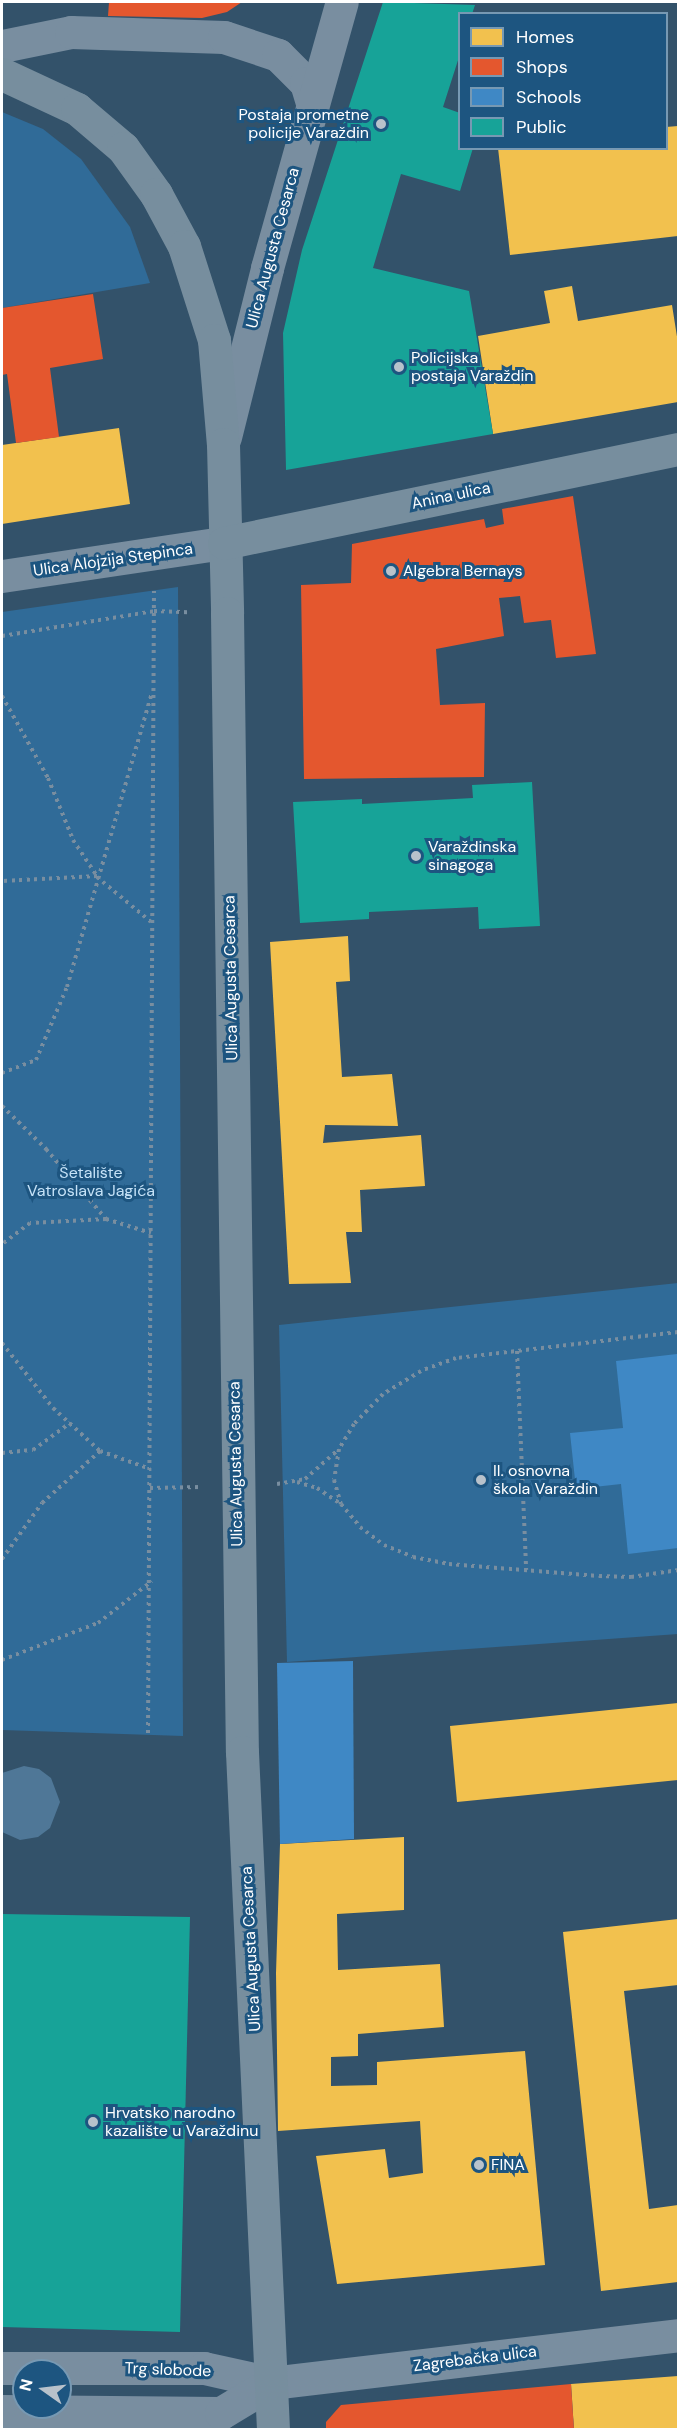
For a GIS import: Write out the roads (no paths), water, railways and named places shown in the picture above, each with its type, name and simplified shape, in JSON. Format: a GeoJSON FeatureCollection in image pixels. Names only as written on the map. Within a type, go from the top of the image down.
{"type":"FeatureCollection","features":[{"type":"Feature","properties":{"kind":"main road","name":"Ulica Augusta Cesarca"},"geometry":{"type":"LineString","coordinates":[[2,74],[77,109],[123,148],[156,194],[184,246],[209,321],[223,444],[242,1729],[273,2430]]}},
{"type":"Feature","properties":{"kind":"main road","name":"Anina ulica"},"geometry":{"type":"LineString","coordinates":[[224,543],[678,449]]}},
{"type":"Feature","properties":{"kind":"street","name":"Ulica Augusta Cesarca"},"geometry":{"type":"LineString","coordinates":[[223,444],[312,103],[342,2]]}},
{"type":"Feature","properties":{"kind":"street"},"geometry":{"type":"LineString","coordinates":[[2,46],[71,32],[224,37],[278,55],[306,83],[312,103]]}},
{"type":"Feature","properties":{"kind":"street","name":"Ulica Alojzija Stepinca"},"geometry":{"type":"LineString","coordinates":[[2,576],[224,543]]}},
{"type":"Feature","properties":{"kind":"street","name":"Zagrebačka ulica"},"geometry":{"type":"LineString","coordinates":[[271,2383],[678,2335]]}},
{"type":"Feature","properties":{"kind":"street","name":"Trg slobode"},"geometry":{"type":"LineString","coordinates":[[2,2368],[204,2368],[271,2383]]}},
{"type":"Feature","properties":{"kind":"street"},"geometry":{"type":"LineString","coordinates":[[2,2411],[221,2413],[271,2383]]}},
{"type":"Feature","properties":{"kind":"place","name":"Postaja prometne policije Varaždin"},"geometry":{"type":"Point","coordinates":[381,124]}},
{"type":"Feature","properties":{"kind":"place","name":"Policijska postaja Varaždin"},"geometry":{"type":"Point","coordinates":[399,367]}},
{"type":"Feature","properties":{"kind":"place","name":"Algebra Bernays"},"geometry":{"type":"Point","coordinates":[391,571]}},
{"type":"Feature","properties":{"kind":"place","name":"Varaždinska sinagoga"},"geometry":{"type":"Point","coordinates":[416,856]}},
{"type":"Feature","properties":{"kind":"place","name":"II. osnovna škola Varaždin"},"geometry":{"type":"Point","coordinates":[481,1480]}},
{"type":"Feature","properties":{"kind":"place","name":"Hrvatsko narodno kazalište u Varaždinu"},"geometry":{"type":"Point","coordinates":[93,2122]}},
{"type":"Feature","properties":{"kind":"place","name":"FINA"},"geometry":{"type":"Point","coordinates":[479,2165]}},
{"type":"Feature","properties":{"kind":"park label","name":"Šetalište Vatroslava Jagića"},"geometry":{"type":"Point","coordinates":[91,1182]}}]}
